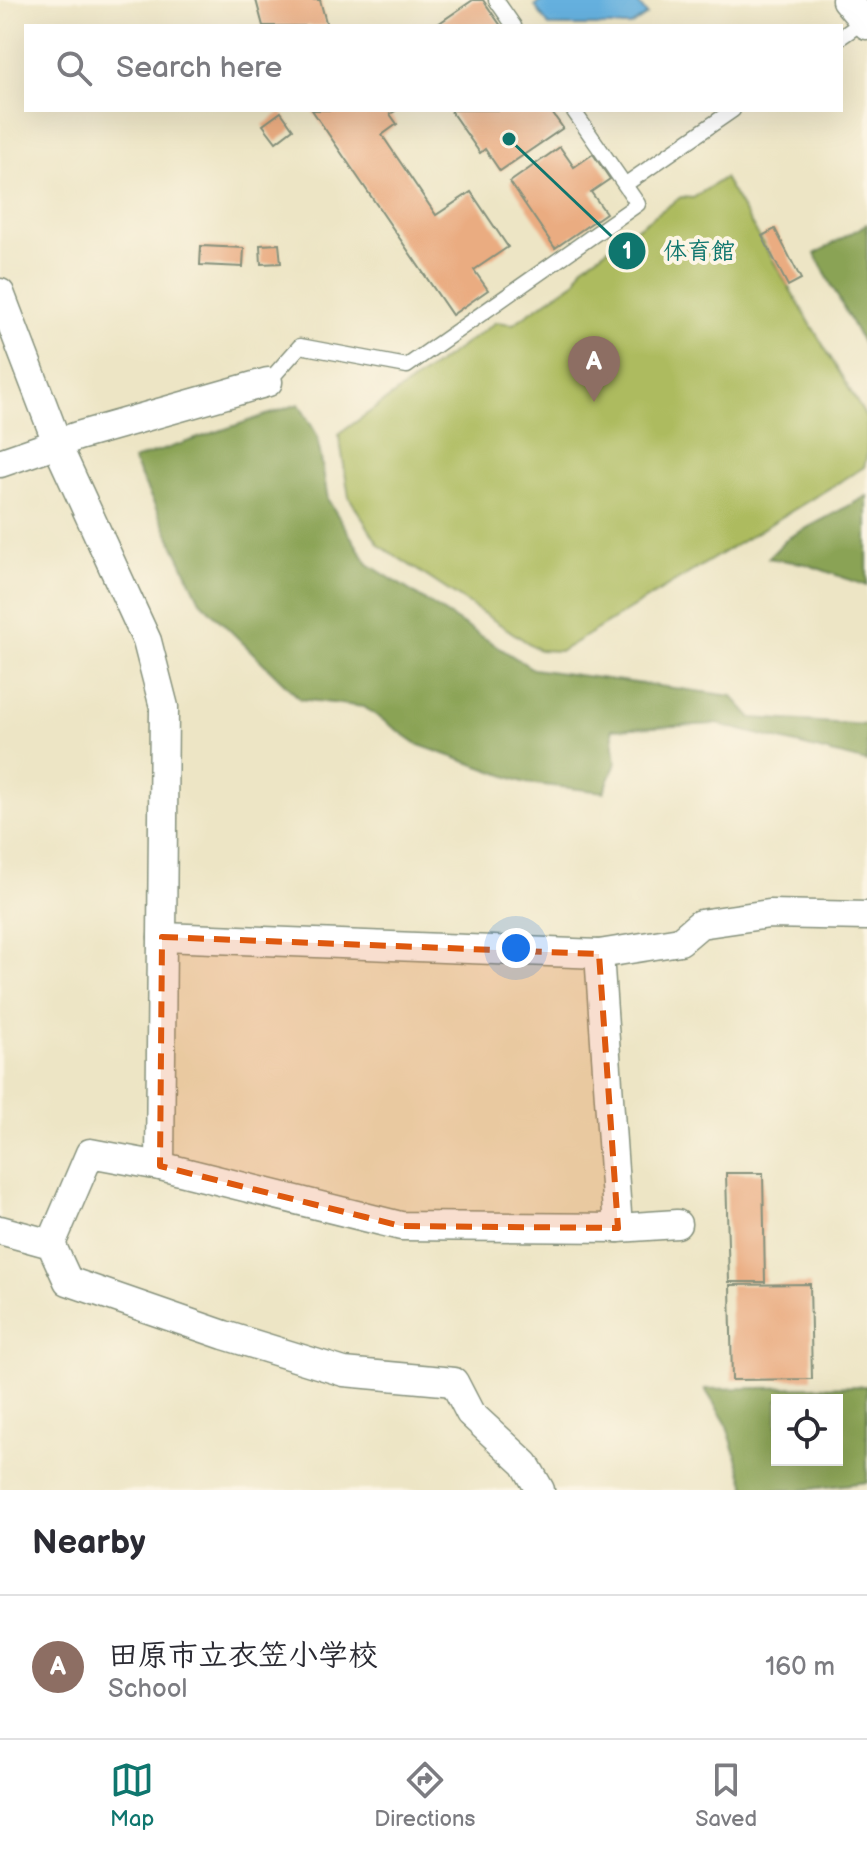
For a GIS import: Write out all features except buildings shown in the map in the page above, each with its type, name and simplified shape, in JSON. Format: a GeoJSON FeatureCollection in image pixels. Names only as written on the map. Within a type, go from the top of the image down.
{"type":"FeatureCollection","features":[{"type":"Feature","properties":{"kind":"street"},"geometry":{"type":"LineString","coordinates":[[0,293],[63,458],[147,641],[164,707],[160,1166]]}},
{"type":"Feature","properties":{"kind":"street"},"geometry":{"type":"LineString","coordinates":[[0,463],[268,382]]}},
{"type":"Feature","properties":{"kind":"street"},"geometry":{"type":"LineString","coordinates":[[162,937],[599,954],[680,941],[700,924],[769,914],[867,916]]}},
{"type":"Feature","properties":{"kind":"street"},"geometry":{"type":"LineString","coordinates":[[599,954],[618,1228]]}},
{"type":"Feature","properties":{"kind":"street"},"geometry":{"type":"LineString","coordinates":[[540,1490],[525,1464],[470,1413],[454,1382],[344,1372],[224,1335],[68,1281],[51,1244],[90,1153],[160,1166],[401,1226],[618,1228],[677,1224]]}},
{"type":"Feature","properties":{"kind":"street"},"geometry":{"type":"LineString","coordinates":[[0,1230],[51,1244]]}},
{"type":"Feature","properties":{"kind":"lane"},"geometry":{"type":"LineString","coordinates":[[496,0],[513,24]]}},
{"type":"Feature","properties":{"kind":"lane"},"geometry":{"type":"LineString","coordinates":[[268,382],[300,346],[407,366],[638,204],[574,112]]}},
{"type":"Feature","properties":{"kind":"lane"},"geometry":{"type":"LineString","coordinates":[[626,184],[730,112]]}},
{"type":"Feature","properties":{"kind":"highlighted area"},"geometry":{"type":"Polygon","coordinates":[[[162,937],[599,954],[618,1228],[401,1226],[160,1166],[162,937]]]}},
{"type":"Feature","properties":{"kind":"green space"},"geometry":{"type":"Polygon","coordinates":[[[724,178],[867,419],[864,467],[561,651],[539,650],[379,545],[349,497],[339,434],[496,322],[513,324],[576,281],[582,267],[681,197],[693,198],[724,178]]]}},
{"type":"Feature","properties":{"kind":"green space"},"geometry":{"type":"Polygon","coordinates":[[[867,224],[867,352],[815,254],[867,224]]]}},
{"type":"Feature","properties":{"kind":"green space"},"geometry":{"type":"Polygon","coordinates":[[[299,404],[317,435],[328,500],[368,564],[533,669],[732,696],[752,718],[867,725],[867,762],[717,724],[612,729],[616,763],[604,792],[526,783],[419,745],[364,707],[300,699],[200,601],[133,460],[299,404]]]}},
{"type":"Feature","properties":{"kind":"green space"},"geometry":{"type":"Polygon","coordinates":[[[867,496],[867,586],[806,564],[768,558],[788,538],[867,496]]]}},
{"type":"Feature","properties":{"kind":"green space"},"geometry":{"type":"Polygon","coordinates":[[[867,1386],[867,1482],[801,1490],[747,1490],[726,1423],[705,1389],[867,1386]]]}},
{"type":"Feature","properties":{"kind":"water"},"geometry":{"type":"Polygon","coordinates":[[[543,0],[636,0],[647,15],[634,24],[548,24],[535,6],[543,0]]]}},
{"type":"Feature","properties":{"kind":"place","name":"体育館"},"geometry":{"type":"Point","coordinates":[509,139]}},
{"type":"Feature","properties":{"kind":"place","name":"田原市立衣笠小学校"},"geometry":{"type":"Point","coordinates":[594,402]}}]}
